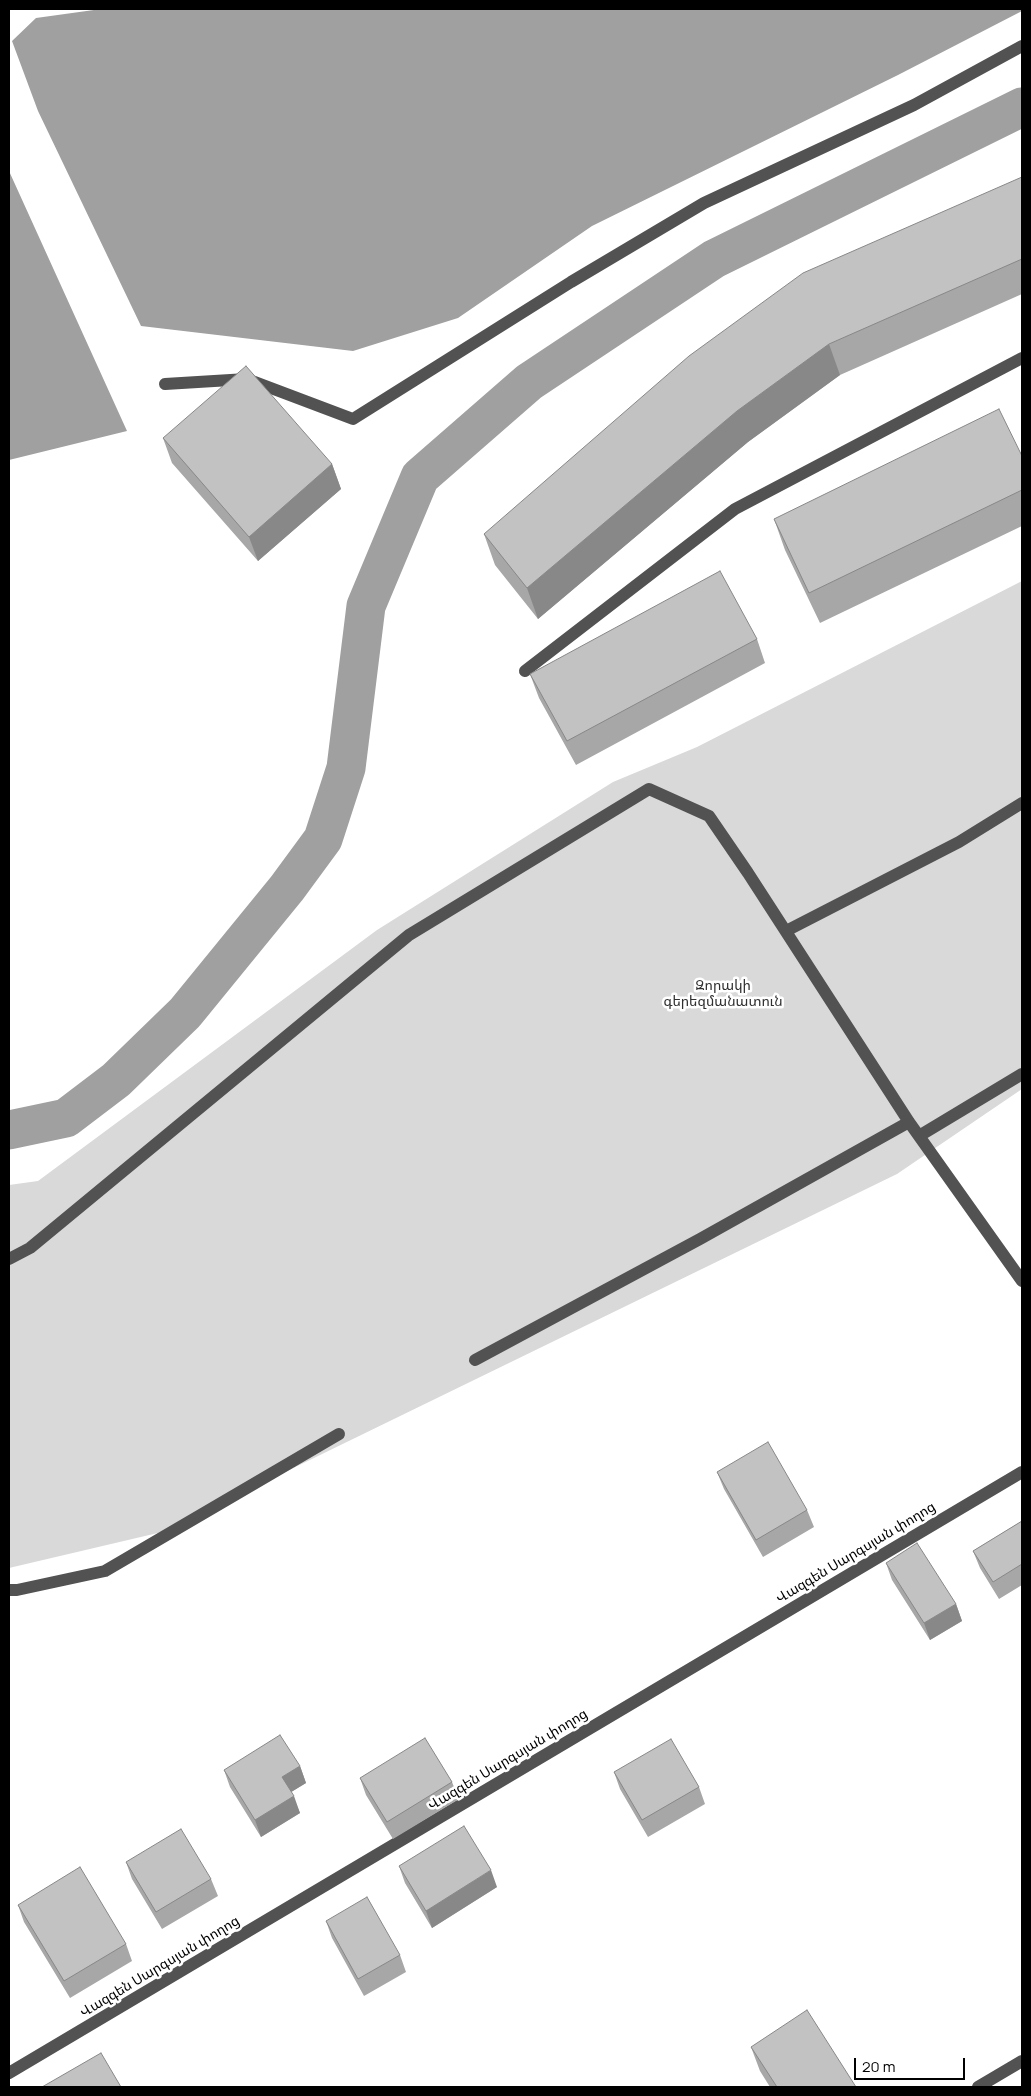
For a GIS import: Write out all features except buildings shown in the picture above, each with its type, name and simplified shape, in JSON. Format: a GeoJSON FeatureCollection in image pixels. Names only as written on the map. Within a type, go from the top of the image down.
{"type":"FeatureCollection","features":[{"type":"Feature","properties":{"kind":"street"},"geometry":{"type":"LineString","coordinates":[[165,384],[247,379],[353,419],[571,282],[704,203],[914,105],[1022,46]]}},
{"type":"Feature","properties":{"kind":"street"},"geometry":{"type":"LineString","coordinates":[[525,670],[735,510],[1022,358]]}},
{"type":"Feature","properties":{"kind":"street"},"geometry":{"type":"LineString","coordinates":[[9,1259],[30,1248],[409,935],[648,789],[709,816],[919,1136],[1022,1281]]}},
{"type":"Feature","properties":{"kind":"street"},"geometry":{"type":"LineString","coordinates":[[786,931],[959,842],[1022,803]]}},
{"type":"Feature","properties":{"kind":"street"},"geometry":{"type":"LineString","coordinates":[[919,1136],[1022,1074]]}},
{"type":"Feature","properties":{"kind":"street"},"geometry":{"type":"LineString","coordinates":[[475,1360],[700,1239],[910,1122]]}},
{"type":"Feature","properties":{"kind":"street"},"geometry":{"type":"LineString","coordinates":[[9,1590],[17,1590],[105,1571],[339,1434]]}},
{"type":"Feature","properties":{"kind":"street","name":"Վազգեն Սարգսյան փողոց"},"geometry":{"type":"LineString","coordinates":[[9,2073],[1022,1472]]}},
{"type":"Feature","properties":{"kind":"street"},"geometry":{"type":"LineString","coordinates":[[978,2087],[1022,2061]]}},
{"type":"Feature","properties":{"kind":"green space","name":"Զորակի գերեզմանատուն"},"geometry":{"type":"Polygon","coordinates":[[[1022,581],[1022,1089],[897,1174],[162,1532],[9,1568],[9,1185],[38,1181],[377,930],[613,782],[697,747],[1022,581]]]}},
{"type":"Feature","properties":{"kind":"shaded area"},"geometry":{"type":"Polygon","coordinates":[[[101,9],[1022,9],[1022,11],[898,75],[592,226],[458,318],[353,351],[141,326],[38,111],[12,41],[36,18],[101,9]]]}},
{"type":"Feature","properties":{"kind":"shaded area"},"geometry":{"type":"Polygon","coordinates":[[[9,171],[127,431],[9,460],[9,171]]]}},
{"type":"Feature","properties":{"kind":"waterway"},"geometry":{"type":"LineString","coordinates":[[9,1130],[66,1118],[116,1080],[185,1013],[287,888],[323,839],[346,768],[366,606],[420,477],[529,382],[714,259],[1022,107]]}}]}
